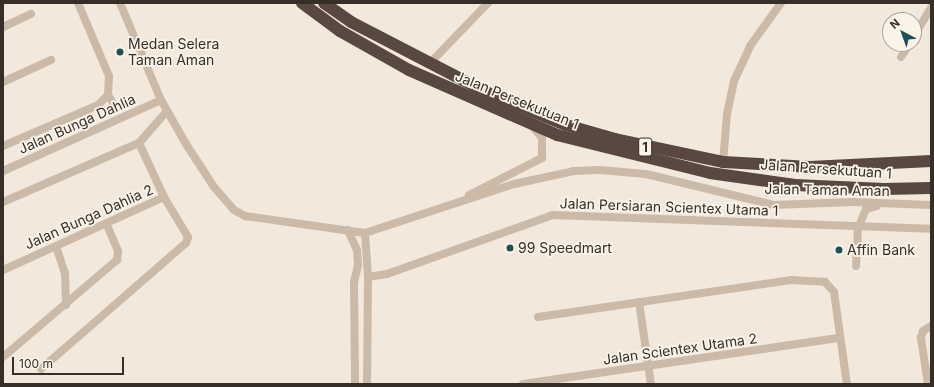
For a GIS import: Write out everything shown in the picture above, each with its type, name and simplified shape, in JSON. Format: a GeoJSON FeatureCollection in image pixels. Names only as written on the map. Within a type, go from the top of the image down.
{"type":"FeatureCollection","features":[{"type":"Feature","properties":{"kind":"highway","name":"Jalan Persekutuan 1"},"geometry":{"type":"LineString","coordinates":[[302,3],[340,31],[409,70],[557,135],[710,173],[795,184],[884,189],[931,188]]}},
{"type":"Feature","properties":{"kind":"highway","name":"Jalan Persekutuan 1"},"geometry":{"type":"LineString","coordinates":[[324,3],[351,22],[431,62],[488,93],[566,125],[665,152],[723,162],[810,167],[931,161]]}},
{"type":"Feature","properties":{"kind":"street"},"geometry":{"type":"LineString","coordinates":[[78,3],[110,76],[108,95],[115,106]]}},
{"type":"Feature","properties":{"kind":"street","name":"Jalan Taman Aman"},"geometry":{"type":"LineString","coordinates":[[120,3],[161,100],[214,188],[234,210],[245,216],[257,219],[365,233],[540,178],[600,170],[646,174],[774,205],[852,202],[916,206],[931,205]]}},
{"type":"Feature","properties":{"kind":"street"},"geometry":{"type":"LineString","coordinates":[[431,62],[488,3]]}},
{"type":"Feature","properties":{"kind":"street"},"geometry":{"type":"LineString","coordinates":[[723,162],[727,114],[734,81],[750,46],[781,3]]}},
{"type":"Feature","properties":{"kind":"street"},"geometry":{"type":"LineString","coordinates":[[922,23],[931,8]]}},
{"type":"Feature","properties":{"kind":"street"},"geometry":{"type":"LineString","coordinates":[[3,27],[31,14]]}},
{"type":"Feature","properties":{"kind":"street"},"geometry":{"type":"LineString","coordinates":[[901,57],[904,52]]}},
{"type":"Feature","properties":{"kind":"street"},"geometry":{"type":"LineString","coordinates":[[3,82],[51,60]]}},
{"type":"Feature","properties":{"kind":"street"},"geometry":{"type":"LineString","coordinates":[[3,146],[98,105],[108,95]]}},
{"type":"Feature","properties":{"kind":"street","name":"Jalan Bunga Dahlia"},"geometry":{"type":"LineString","coordinates":[[3,171],[161,100]]}},
{"type":"Feature","properties":{"kind":"street"},"geometry":{"type":"LineString","coordinates":[[3,202],[139,143],[168,111]]}},
{"type":"Feature","properties":{"kind":"street","name":"Jalan Taman Aman"},"geometry":{"type":"LineString","coordinates":[[443,208],[542,158],[542,138],[530,123]]}},
{"type":"Feature","properties":{"kind":"street"},"geometry":{"type":"LineString","coordinates":[[42,368],[186,243],[188,237],[164,197],[139,143]]}},
{"type":"Feature","properties":{"kind":"street","name":"Jalan Bunga Dahlia 2"},"geometry":{"type":"LineString","coordinates":[[3,270],[107,225],[164,197]]}},
{"type":"Feature","properties":{"kind":"street"},"geometry":{"type":"LineString","coordinates":[[856,266],[858,228],[866,209],[873,206],[916,206]]}},
{"type":"Feature","properties":{"kind":"street","name":"Jalan Persiaran Scientex Utama 1"},"geometry":{"type":"LineString","coordinates":[[368,277],[387,274],[553,215],[858,228],[931,229]]}},
{"type":"Feature","properties":{"kind":"street"},"geometry":{"type":"LineString","coordinates":[[5,352],[66,305],[117,260],[118,251],[107,225]]}},
{"type":"Feature","properties":{"kind":"street"},"geometry":{"type":"LineString","coordinates":[[348,230],[357,250],[358,265],[354,283],[356,300],[355,384]]}},
{"type":"Feature","properties":{"kind":"street"},"geometry":{"type":"LineString","coordinates":[[365,233],[368,277],[367,384]]}},
{"type":"Feature","properties":{"kind":"street"},"geometry":{"type":"LineString","coordinates":[[56,246],[65,273],[66,305]]}},
{"type":"Feature","properties":{"kind":"street"},"geometry":{"type":"LineString","coordinates":[[356,300],[359,287],[368,277]]}},
{"type":"Feature","properties":{"kind":"street"},"geometry":{"type":"LineString","coordinates":[[538,317],[791,280],[825,282],[830,285],[834,292],[847,384]]}},
{"type":"Feature","properties":{"kind":"street"},"geometry":{"type":"LineString","coordinates":[[639,302],[651,384]]}},
{"type":"Feature","properties":{"kind":"street"},"geometry":{"type":"LineString","coordinates":[[928,384],[921,338],[924,331],[931,326]]}},
{"type":"Feature","properties":{"kind":"street","name":"Jalan Scientex Utama 2"},"geometry":{"type":"LineString","coordinates":[[524,384],[840,338]]}},
{"type":"Feature","properties":{"kind":"place","name":"Medan Selera Taman Aman"},"geometry":{"type":"Point","coordinates":[120,52]}},
{"type":"Feature","properties":{"kind":"place","name":"99 Speedmart"},"geometry":{"type":"Point","coordinates":[510,248]}},
{"type":"Feature","properties":{"kind":"place","name":"Affin Bank"},"geometry":{"type":"Point","coordinates":[839,250]}}]}
